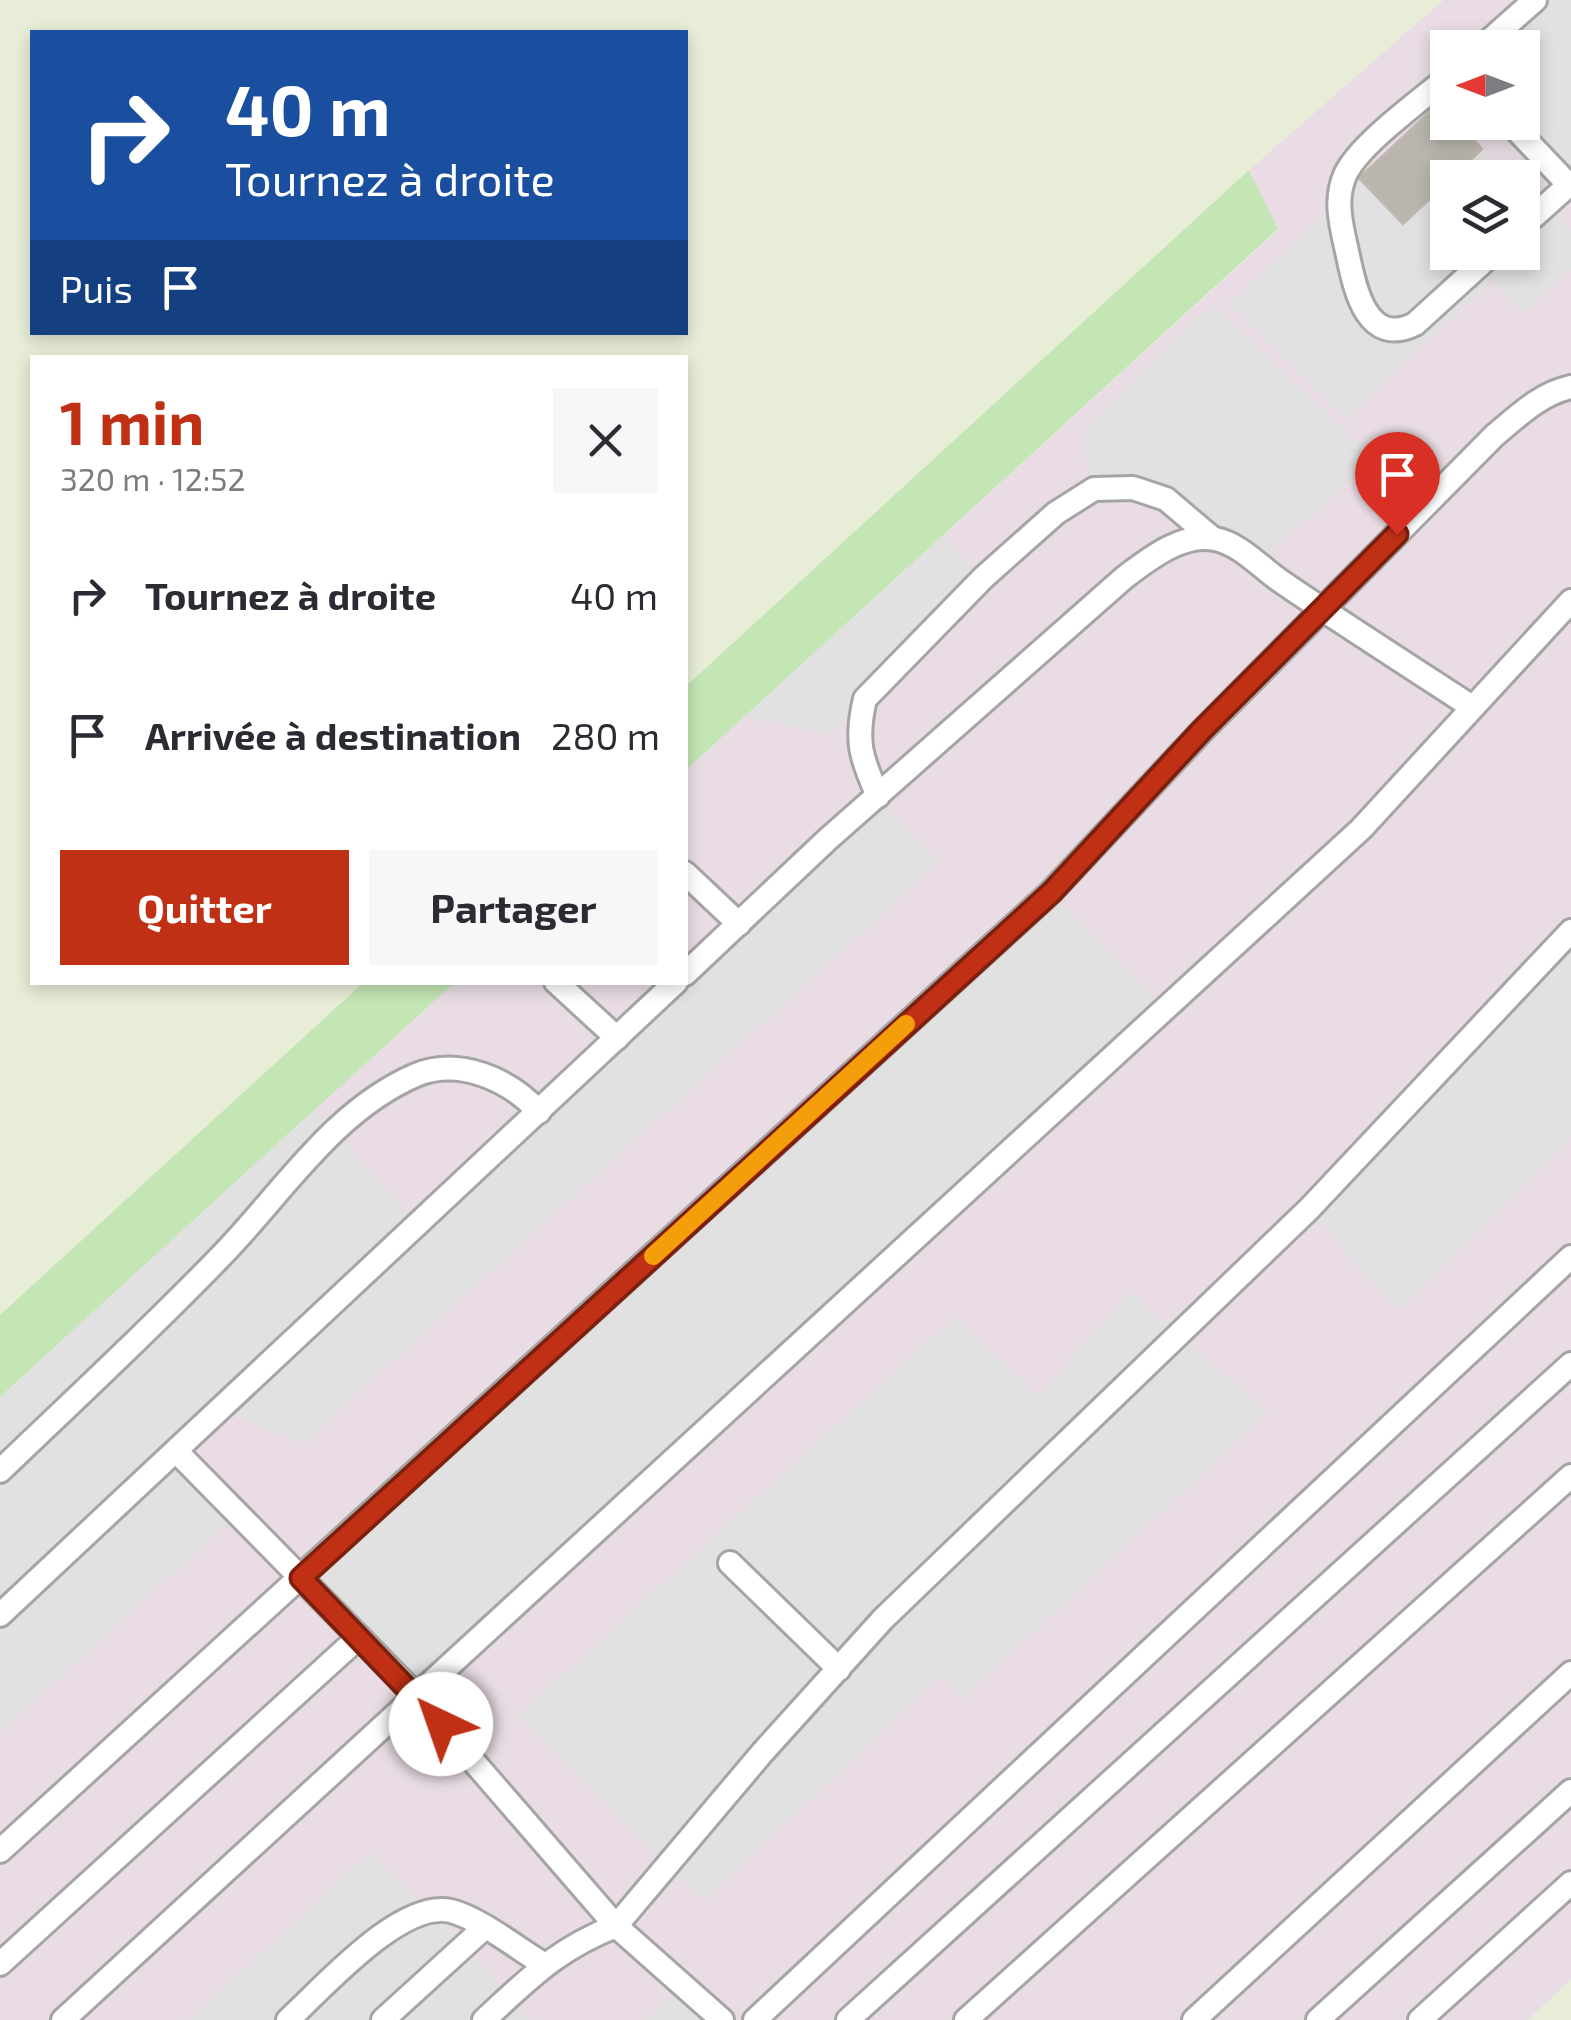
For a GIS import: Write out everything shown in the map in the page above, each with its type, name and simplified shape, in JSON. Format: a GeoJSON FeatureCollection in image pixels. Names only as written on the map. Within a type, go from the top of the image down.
{"type":"FeatureCollection","features":[{"type":"Feature","properties":{"kind":"lane"},"geometry":{"type":"LineString","coordinates":[[1502,30],[1536,0]]}},
{"type":"Feature","properties":{"kind":"lane"},"geometry":{"type":"LineString","coordinates":[[1430,93],[1364,150],[1347,171],[1339,194],[1338,214],[1358,301],[1380,325],[1390,330],[1405,329],[1474,270]]}},
{"type":"Feature","properties":{"kind":"lane"},"geometry":{"type":"LineString","coordinates":[[1527,140],[1570,184],[1540,211]]}},
{"type":"Feature","properties":{"kind":"lane"},"geometry":{"type":"LineString","coordinates":[[0,1852],[1052,892],[1190,743],[1496,435],[1534,402],[1571,388]]}},
{"type":"Feature","properties":{"kind":"lane"},"geometry":{"type":"LineString","coordinates":[[878,796],[859,754],[859,722],[865,699],[983,578],[1056,513],[1094,489],[1133,488],[1166,499],[1212,538],[1232,545],[1472,707]]}},
{"type":"Feature","properties":{"kind":"lane"},"geometry":{"type":"LineString","coordinates":[[688,971],[1125,576],[1175,546],[1212,538]]}},
{"type":"Feature","properties":{"kind":"lane"},"geometry":{"type":"LineString","coordinates":[[63,2020],[1347,842],[1571,601]]}},
{"type":"Feature","properties":{"kind":"lane"},"geometry":{"type":"LineString","coordinates":[[688,876],[739,924]]}},
{"type":"Feature","properties":{"kind":"lane"},"geometry":{"type":"LineString","coordinates":[[484,2020],[545,1965],[584,1938],[616,1926],[762,1753],[883,1619],[1310,1209],[1571,932]]}},
{"type":"Feature","properties":{"kind":"lane"},"geometry":{"type":"LineString","coordinates":[[559,985],[617,1038]]}},
{"type":"Feature","properties":{"kind":"lane"},"geometry":{"type":"LineString","coordinates":[[0,1614],[673,985]]}},
{"type":"Feature","properties":{"kind":"lane"},"geometry":{"type":"LineString","coordinates":[[0,1471],[175,1304],[323,1143],[370,1103],[419,1074],[458,1069],[497,1078],[520,1092],[539,1112]]}},
{"type":"Feature","properties":{"kind":"lane"},"geometry":{"type":"LineString","coordinates":[[755,2020],[1571,1257]]}},
{"type":"Feature","properties":{"kind":"lane"},"geometry":{"type":"LineString","coordinates":[[848,2020],[1571,1364]]}},
{"type":"Feature","properties":{"kind":"lane"},"geometry":{"type":"LineString","coordinates":[[177,1452],[416,1695],[616,1926],[722,2020]]}},
{"type":"Feature","properties":{"kind":"lane"},"geometry":{"type":"LineString","coordinates":[[966,2020],[1571,1476]]}},
{"type":"Feature","properties":{"kind":"lane"},"geometry":{"type":"LineString","coordinates":[[730,1562],[838,1668]]}},
{"type":"Feature","properties":{"kind":"lane"},"geometry":{"type":"LineString","coordinates":[[0,1964],[359,1637]]}},
{"type":"Feature","properties":{"kind":"lane"},"geometry":{"type":"LineString","coordinates":[[1194,2020],[1571,1673]]}},
{"type":"Feature","properties":{"kind":"lane"},"geometry":{"type":"LineString","coordinates":[[1318,2020],[1571,1791]]}},
{"type":"Feature","properties":{"kind":"lane"},"geometry":{"type":"LineString","coordinates":[[1420,2020],[1571,1883]]}},
{"type":"Feature","properties":{"kind":"lane"},"geometry":{"type":"LineString","coordinates":[[288,2020],[370,1946],[414,1915],[447,1910],[545,1965]]}},
{"type":"Feature","properties":{"kind":"lane"},"geometry":{"type":"LineString","coordinates":[[383,2020],[484,1928]]}},
{"type":"Feature","properties":{"kind":"shaded area"},"geometry":{"type":"Polygon","coordinates":[[[1443,0],[1571,0],[1571,1980],[1528,2020],[0,2020],[0,1397],[452,985],[688,985],[688,768],[1278,230],[1249,170],[1443,0]]]}},
{"type":"Feature","properties":{"kind":"shaded area"},"geometry":{"type":"Polygon","coordinates":[[[1535,0],[1571,0],[1571,182],[1537,140],[1540,140],[1540,30],[1501,30],[1535,0]]]}},
{"type":"Feature","properties":{"kind":"shaded area"},"geometry":{"type":"Polygon","coordinates":[[[1482,149],[1495,160],[1471,160],[1482,149]]]}},
{"type":"Feature","properties":{"kind":"shaded area"},"geometry":{"type":"Polygon","coordinates":[[[1359,178],[1403,224],[1430,198],[1430,270],[1540,270],[1540,197],[1571,231],[1571,270],[1525,312],[1490,281],[1346,420],[1230,304],[1359,178]]]}},
{"type":"Feature","properties":{"kind":"shaded area"},"geometry":{"type":"Polygon","coordinates":[[[1214,304],[1373,458],[1258,564],[1165,499],[1094,489],[1081,434],[1214,304]]]}},
{"type":"Feature","properties":{"kind":"shaded area"},"geometry":{"type":"Polygon","coordinates":[[[943,536],[983,578],[830,735],[745,716],[943,536]]]}},
{"type":"Feature","properties":{"kind":"shaded area"},"geometry":{"type":"Polygon","coordinates":[[[878,796],[938,863],[303,1443],[221,1411],[177,1453],[237,1514],[0,1733],[0,1397],[315,1109],[418,1225],[675,985],[688,985],[688,973],[878,796]]]}},
{"type":"Feature","properties":{"kind":"shaded area"},"geometry":{"type":"Polygon","coordinates":[[[1051,892],[1166,1010],[416,1695],[301,1578],[1051,892]]]}},
{"type":"Feature","properties":{"kind":"shaded area"},"geometry":{"type":"Polygon","coordinates":[[[1571,931],[1571,1136],[1398,1311],[1309,1209],[1571,931]]]}},
{"type":"Feature","properties":{"kind":"shaded area"},"geometry":{"type":"Polygon","coordinates":[[[1130,1292],[1268,1412],[962,1699],[941,1675],[706,1899],[667,1867],[519,1715],[956,1316],[1038,1396],[1130,1292]]]}},
{"type":"Feature","properties":{"kind":"shaded area"},"geometry":{"type":"Polygon","coordinates":[[[370,1853],[432,1910],[531,2020],[189,2020],[370,1853]]]}},
{"type":"Feature","properties":{"kind":"shaded area"},"geometry":{"type":"Polygon","coordinates":[[[683,1985],[722,2020],[646,2020],[683,1985]]]}},
{"type":"Feature","properties":{"kind":"green space"},"geometry":{"type":"Polygon","coordinates":[[[0,0],[1443,0],[1249,170],[688,684],[688,355],[30,355],[30,985],[361,985],[0,1315],[0,0]]]}},
{"type":"Feature","properties":{"kind":"green space"},"geometry":{"type":"Polygon","coordinates":[[[1249,170],[1278,229],[688,768],[688,684],[1249,170]]]}},
{"type":"Feature","properties":{"kind":"green space"},"geometry":{"type":"Polygon","coordinates":[[[361,985],[452,985],[0,1397],[0,1315],[361,985]]]}},
{"type":"Feature","properties":{"kind":"green space"},"geometry":{"type":"Polygon","coordinates":[[[1571,1980],[1571,2020],[1528,2020],[1571,1980]]]}},
{"type":"Feature","properties":{"kind":"building"},"geometry":{"type":"Polygon","coordinates":[[[1430,111],[1430,140],[1474,140],[1482,149],[1471,160],[1430,160],[1430,199],[1403,224],[1359,178],[1430,111]]]}},
{"type":"Feature","properties":{"kind":"slow traffic"},"geometry":{"type":"LineString","coordinates":[[653,1256],[906,1024]]}},
{"type":"Feature","properties":{"kind":"route"},"geometry":{"type":"LineString","coordinates":[[441,1724],[301,1578],[1052,892],[1202,730],[1397,534]]}}]}
